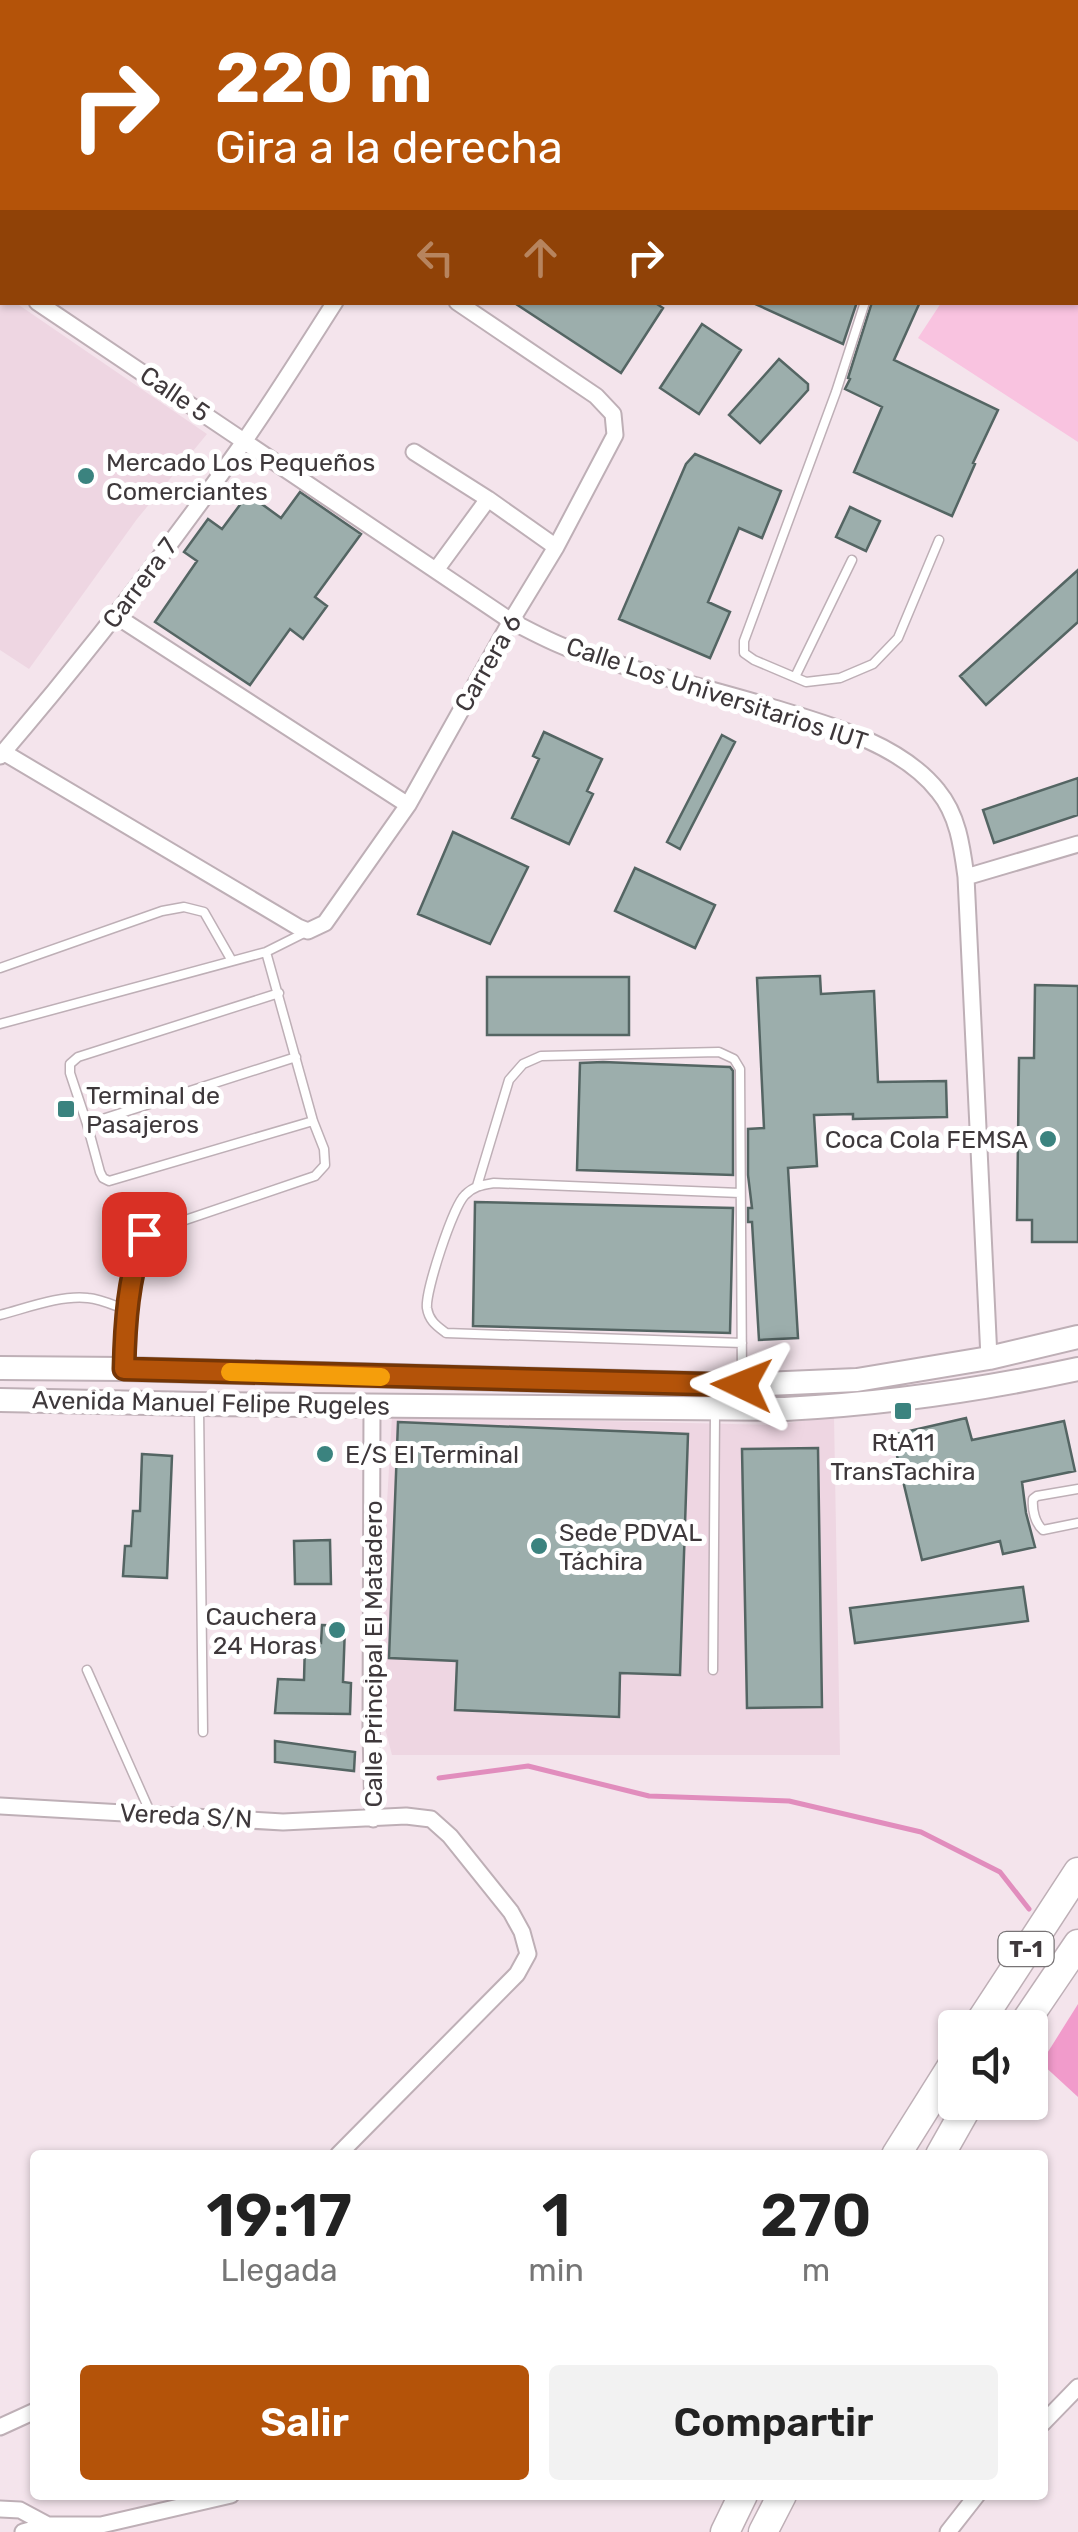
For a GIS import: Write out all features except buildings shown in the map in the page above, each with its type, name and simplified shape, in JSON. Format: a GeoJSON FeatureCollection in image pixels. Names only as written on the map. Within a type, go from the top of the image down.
{"type":"FeatureCollection","features":[{"type":"Feature","properties":{"kind":"highway","name":"T-1"},"geometry":{"type":"LineString","coordinates":[[988,2010],[1078,1872]]}},
{"type":"Feature","properties":{"kind":"highway","name":"T-1"},"geometry":{"type":"LineString","coordinates":[[1032,2010],[1078,1944]]}},
{"type":"Feature","properties":{"kind":"highway"},"geometry":{"type":"LineString","coordinates":[[899,2150],[938,2088]]}},
{"type":"Feature","properties":{"kind":"highway"},"geometry":{"type":"LineString","coordinates":[[943,2150],[960,2120]]}},
{"type":"Feature","properties":{"kind":"highway"},"geometry":{"type":"LineString","coordinates":[[725,2532],[741,2500]]}},
{"type":"Feature","properties":{"kind":"highway"},"geometry":{"type":"LineString","coordinates":[[764,2532],[780,2500]]}},
{"type":"Feature","properties":{"kind":"street","name":"Calle 5"},"geometry":{"type":"LineString","coordinates":[[42,305],[511,622]]}},
{"type":"Feature","properties":{"kind":"street","name":"Carrera 7"},"geometry":{"type":"LineString","coordinates":[[2,754],[116,616],[245,440],[333,305]]}},
{"type":"Feature","properties":{"kind":"street","name":"Carrera 6"},"geometry":{"type":"LineString","coordinates":[[308,931],[325,922],[408,805],[615,435],[614,414],[596,396],[460,305]]}},
{"type":"Feature","properties":{"kind":"street"},"geometry":{"type":"LineString","coordinates":[[414,452],[556,546]]}},
{"type":"Feature","properties":{"kind":"street"},"geometry":{"type":"LineString","coordinates":[[436,570],[488,499]]}},
{"type":"Feature","properties":{"kind":"street"},"geometry":{"type":"LineString","coordinates":[[116,616],[408,805]]}},
{"type":"Feature","properties":{"kind":"street","name":"Calle Los Universitarios IUT"},"geometry":{"type":"LineString","coordinates":[[511,622],[570,649],[845,730],[890,752],[938,791],[952,813],[966,877],[989,1358]]}},
{"type":"Feature","properties":{"kind":"street"},"geometry":{"type":"LineString","coordinates":[[2,754],[308,931]]}},
{"type":"Feature","properties":{"kind":"street"},"geometry":{"type":"LineString","coordinates":[[966,877],[1078,844]]}},
{"type":"Feature","properties":{"kind":"street","name":"Avenida Manuel Felipe Rugeles"},"geometry":{"type":"LineString","coordinates":[[0,1368],[742,1385],[857,1380],[989,1358],[1078,1337]]}},
{"type":"Feature","properties":{"kind":"street","name":"Avenida Manuel Felipe Rugeles"},"geometry":{"type":"LineString","coordinates":[[0,1400],[784,1409],[852,1406],[1077,1369]]}},
{"type":"Feature","properties":{"kind":"street","name":"Calle Principal El Matadero"},"geometry":{"type":"LineString","coordinates":[[343,2150],[517,1974],[528,1954],[511,1912],[450,1836],[431,1819],[406,1816],[373,1820],[372,1405]]}},
{"type":"Feature","properties":{"kind":"street","name":"Vereda S/N"},"geometry":{"type":"LineString","coordinates":[[0,1806],[284,1822],[373,1820]]}},
{"type":"Feature","properties":{"kind":"street"},"geometry":{"type":"LineString","coordinates":[[1048,2418],[1078,2387]]}},
{"type":"Feature","properties":{"kind":"street"},"geometry":{"type":"LineString","coordinates":[[0,2427],[30,2413]]}},
{"type":"Feature","properties":{"kind":"street"},"geometry":{"type":"LineString","coordinates":[[23,2532],[101,2528],[211,2500]]}},
{"type":"Feature","properties":{"kind":"street"},"geometry":{"type":"LineString","coordinates":[[948,2532],[973,2500]]}},
{"type":"Feature","properties":{"kind":"street"},"geometry":{"type":"LineString","coordinates":[[0,2509],[20,2510],[46,2528]]}},
{"type":"Feature","properties":{"kind":"lane"},"geometry":{"type":"LineString","coordinates":[[864,305],[744,642],[744,652],[806,682],[840,678],[873,664],[898,638],[939,540]]}},
{"type":"Feature","properties":{"kind":"lane"},"geometry":{"type":"LineString","coordinates":[[796,677],[852,560]]}},
{"type":"Feature","properties":{"kind":"lane"},"geometry":{"type":"LineString","coordinates":[[0,968],[162,910],[184,907],[204,912],[232,960]]}},
{"type":"Feature","properties":{"kind":"lane"},"geometry":{"type":"LineString","coordinates":[[0,1024],[266,952],[308,931]]}},
{"type":"Feature","properties":{"kind":"lane"},"geometry":{"type":"LineString","coordinates":[[124,1369],[127,1310],[144,1234],[315,1176],[324,1165],[324,1149],[266,952]]}},
{"type":"Feature","properties":{"kind":"lane"},"geometry":{"type":"LineString","coordinates":[[279,994],[78,1057],[70,1064],[70,1073],[100,1172],[109,1181],[313,1121]]}},
{"type":"Feature","properties":{"kind":"lane"},"geometry":{"type":"LineString","coordinates":[[477,1186],[508,1080],[524,1064],[541,1056],[719,1052],[734,1059],[740,1070],[742,1385]]}},
{"type":"Feature","properties":{"kind":"lane"},"geometry":{"type":"LineString","coordinates":[[87,1124],[296,1057]]}},
{"type":"Feature","properties":{"kind":"lane"},"geometry":{"type":"LineString","coordinates":[[740,1193],[494,1183],[477,1186],[462,1197],[447,1229],[426,1306],[433,1324],[446,1333],[742,1344]]}},
{"type":"Feature","properties":{"kind":"lane"},"geometry":{"type":"LineString","coordinates":[[0,1315],[83,1298],[127,1310]]}},
{"type":"Feature","properties":{"kind":"lane"},"geometry":{"type":"LineString","coordinates":[[1077,1369],[1078,1377]]}},
{"type":"Feature","properties":{"kind":"lane"},"geometry":{"type":"LineString","coordinates":[[200,1404],[202,1732]]}},
{"type":"Feature","properties":{"kind":"lane"},"geometry":{"type":"LineString","coordinates":[[712,1670],[715,1408]]}},
{"type":"Feature","properties":{"kind":"lane"},"geometry":{"type":"LineString","coordinates":[[1078,1489],[1037,1496],[1032,1505],[1043,1530],[1078,1523]]}},
{"type":"Feature","properties":{"kind":"lane"},"geometry":{"type":"LineString","coordinates":[[86,1670],[150,1814]]}},
{"type":"Feature","properties":{"kind":"shaded area","name":"Mercado Los Pequeños Comerciantes"},"geometry":{"type":"Polygon","coordinates":[[[0,305],[19,305],[207,434],[137,519],[29,669],[0,650],[0,305]]]}},
{"type":"Feature","properties":{"kind":"shaded area"},"geometry":{"type":"Polygon","coordinates":[[[940,305],[1078,305],[1078,442],[918,338],[940,305]]]}},
{"type":"Feature","properties":{"kind":"shaded area"},"geometry":{"type":"Polygon","coordinates":[[[392,1416],[775,1425],[834,1416],[840,1755],[392,1755],[376,1694],[392,1416]]]}},
{"type":"Feature","properties":{"kind":"shaded area"},"geometry":{"type":"Polygon","coordinates":[[[1078,2004],[1078,2097],[1048,2069],[1048,2052],[1078,2004]]]}},
{"type":"Feature","properties":{"kind":"waterway"},"geometry":{"type":"LineString","coordinates":[[439,1778],[528,1766],[649,1796],[789,1801],[921,1832],[1000,1872],[1029,1909]]}},
{"type":"Feature","properties":{"kind":"slow traffic"},"geometry":{"type":"LineString","coordinates":[[230,1372],[381,1377]]}},
{"type":"Feature","properties":{"kind":"place","name":"Mercado Los Pequeños Comerciantes"},"geometry":{"type":"Point","coordinates":[86,476]}},
{"type":"Feature","properties":{"kind":"place","name":"Terminal de Pasajeros"},"geometry":{"type":"Point","coordinates":[66,1109]}},
{"type":"Feature","properties":{"kind":"place","name":"Coca Cola FEMSA"},"geometry":{"type":"Point","coordinates":[1048,1139]}},
{"type":"Feature","properties":{"kind":"place","name":"RtA11 TransTachira"},"geometry":{"type":"Point","coordinates":[903,1411]}},
{"type":"Feature","properties":{"kind":"place","name":"E/S El Terminal"},"geometry":{"type":"Point","coordinates":[325,1454]}},
{"type":"Feature","properties":{"kind":"place","name":"Sede PDVAL Táchira"},"geometry":{"type":"Point","coordinates":[539,1546]}},
{"type":"Feature","properties":{"kind":"place","name":"Cauchera 24 Horas"},"geometry":{"type":"Point","coordinates":[337,1630]}},
{"type":"Feature","properties":{"kind":"route"},"geometry":{"type":"LineString","coordinates":[[144,1234],[124,1334],[124,1369],[742,1385]]}}]}
